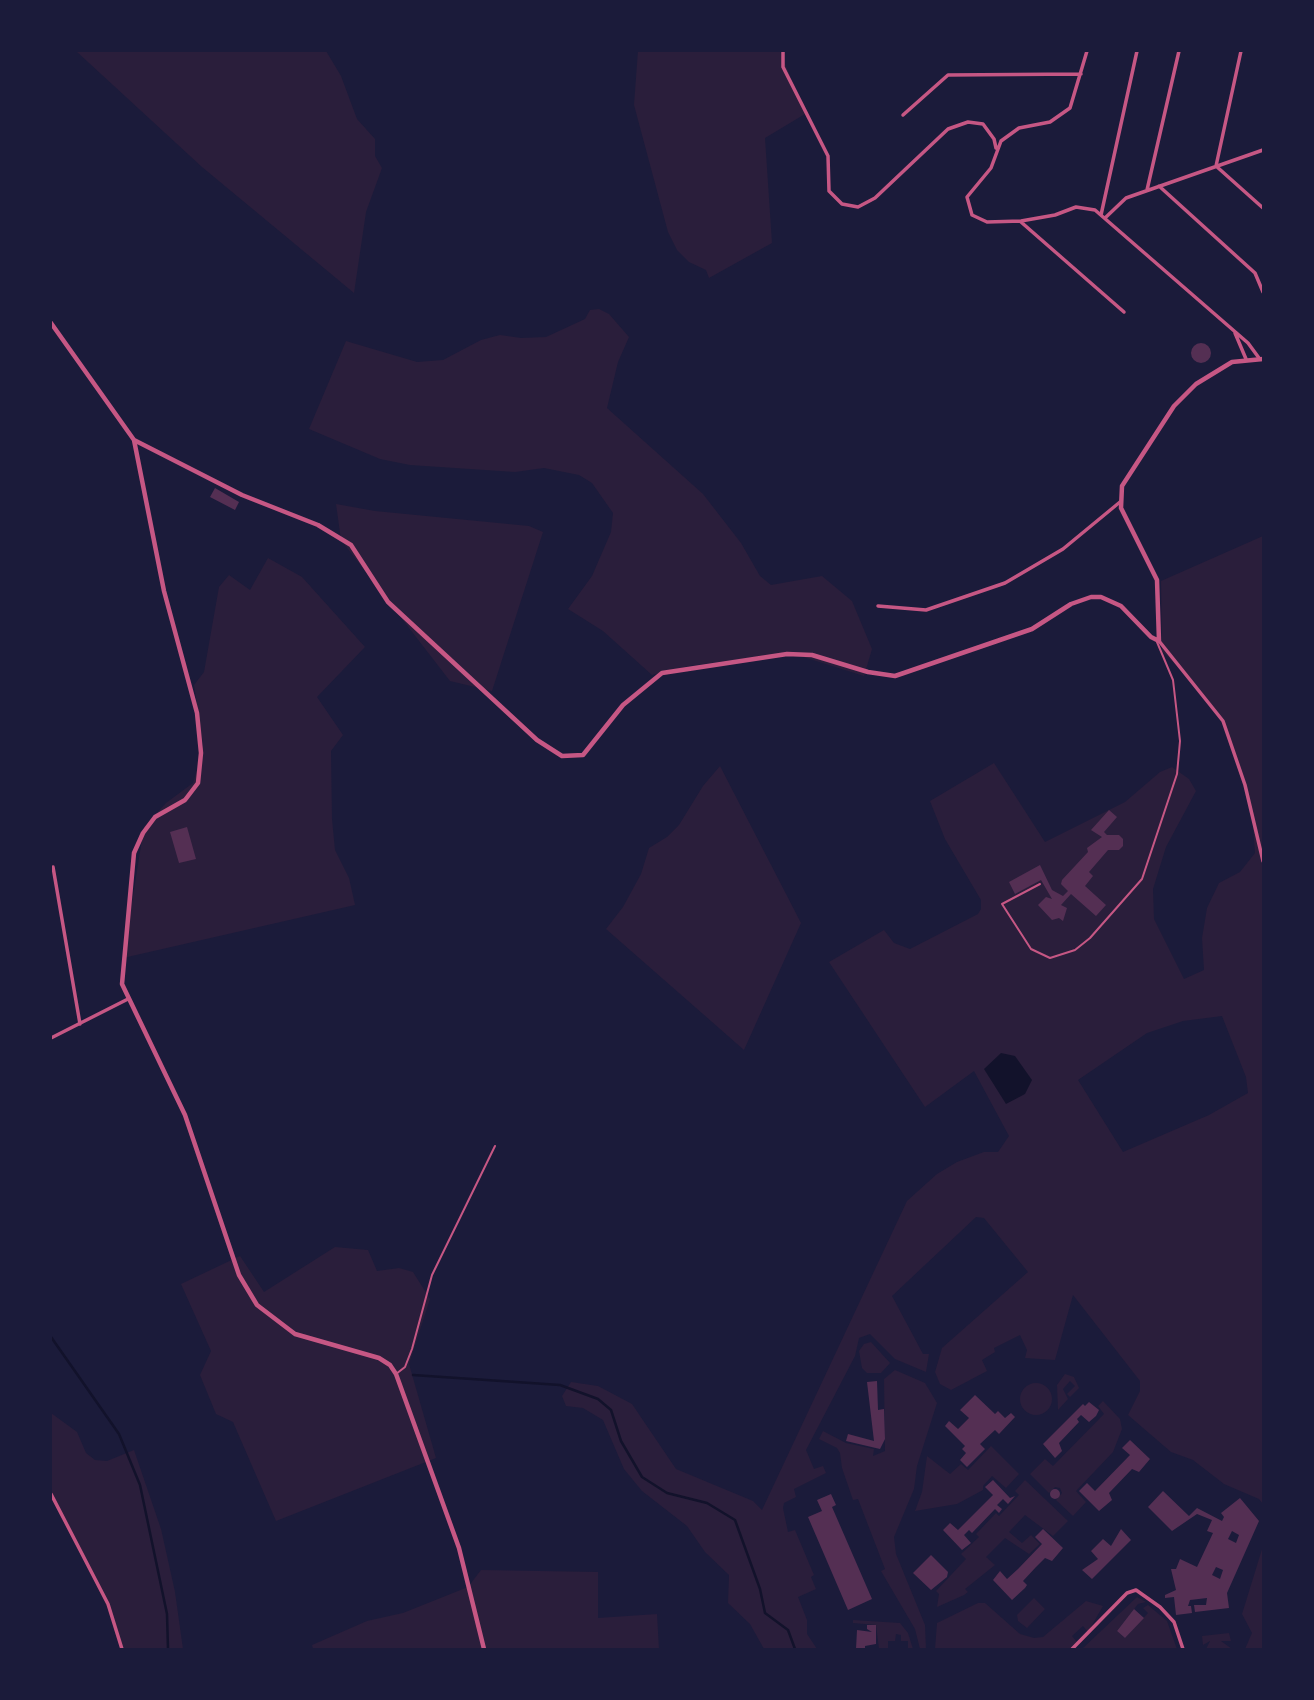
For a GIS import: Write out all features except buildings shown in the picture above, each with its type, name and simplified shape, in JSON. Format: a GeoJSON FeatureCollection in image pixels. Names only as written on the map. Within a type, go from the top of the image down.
{"type":"FeatureCollection","features":[{"type":"Feature","properties":{"kind":"street"},"geometry":{"type":"LineString","coordinates":[[783,51],[783,67],[828,156],[829,191],[842,204],[858,207],[876,198],[948,129],[968,122],[983,124],[994,139],[996,150]]}},
{"type":"Feature","properties":{"kind":"street"},"geometry":{"type":"LineString","coordinates":[[1087,51],[1070,108],[1050,122],[1019,128],[1001,141],[991,168],[967,197],[972,215],[987,222],[1021,221],[1055,215],[1076,207],[1091,208],[1234,331],[1261,358]]}},
{"type":"Feature","properties":{"kind":"street"},"geometry":{"type":"LineString","coordinates":[[1103,216],[1137,51]]}},
{"type":"Feature","properties":{"kind":"street"},"geometry":{"type":"LineString","coordinates":[[1147,190],[1179,51]]}},
{"type":"Feature","properties":{"kind":"street"},"geometry":{"type":"LineString","coordinates":[[1216,166],[1241,51]]}},
{"type":"Feature","properties":{"kind":"street"},"geometry":{"type":"LineString","coordinates":[[903,115],[948,75],[1081,74]]}},
{"type":"Feature","properties":{"kind":"street"},"geometry":{"type":"LineString","coordinates":[[1103,216],[1126,198],[1263,150]]}},
{"type":"Feature","properties":{"kind":"street"},"geometry":{"type":"LineString","coordinates":[[1216,166],[1263,208]]}},
{"type":"Feature","properties":{"kind":"street"},"geometry":{"type":"LineString","coordinates":[[1159,186],[1255,273],[1263,292]]}},
{"type":"Feature","properties":{"kind":"street"},"geometry":{"type":"LineString","coordinates":[[1021,221],[1124,313]]}},
{"type":"Feature","properties":{"kind":"street"},"geometry":{"type":"LineString","coordinates":[[51,323],[134,440],[163,591],[197,713],[201,753],[198,783],[185,800],[155,817],[143,833],[134,853],[122,984],[185,1115],[239,1275],[257,1305],[295,1334],[379,1358],[390,1365],[396,1374],[459,1548],[484,1649]]}},
{"type":"Feature","properties":{"kind":"street"},"geometry":{"type":"LineString","coordinates":[[1234,331],[1246,359]]}},
{"type":"Feature","properties":{"kind":"street"},"geometry":{"type":"LineString","coordinates":[[877,606],[926,610],[1004,583],[1063,549],[1120,502],[1126,478],[1179,401],[1222,366],[1261,358]]}},
{"type":"Feature","properties":{"kind":"street"},"geometry":{"type":"LineString","coordinates":[[134,440],[242,495],[318,525],[351,545],[388,602],[537,740],[562,756],[583,755],[623,705],[662,673],[787,654],[812,655],[868,672],[895,676],[1032,629],[1071,604],[1091,597],[1101,597],[1121,606],[1158,641],[1223,721],[1242,774],[1263,861]]}},
{"type":"Feature","properties":{"kind":"street"},"geometry":{"type":"LineString","coordinates":[[1120,502],[1157,580],[1158,641]]}},
{"type":"Feature","properties":{"kind":"street"},"geometry":{"type":"LineString","coordinates":[[53,867],[80,1024]]}},
{"type":"Feature","properties":{"kind":"street"},"geometry":{"type":"LineString","coordinates":[[51,1038],[128,999]]}},
{"type":"Feature","properties":{"kind":"street"},"geometry":{"type":"LineString","coordinates":[[51,1494],[108,1604],[122,1649]]}},
{"type":"Feature","properties":{"kind":"street"},"geometry":{"type":"LineString","coordinates":[[1072,1649],[1127,1593],[1136,1590],[1160,1607],[1174,1622],[1183,1649]]}},
{"type":"Feature","properties":{"kind":"lane"},"geometry":{"type":"LineString","coordinates":[[1040,884],[1002,904],[1031,949],[1050,958],[1075,950],[1090,938],[1142,879],[1177,774],[1180,741],[1172,680],[1158,641]]}},
{"type":"Feature","properties":{"kind":"lane"},"geometry":{"type":"LineString","coordinates":[[396,1374],[405,1367],[412,1349],[432,1275],[495,1146]]}},
{"type":"Feature","properties":{"kind":"shaded area"},"geometry":{"type":"Polygon","coordinates":[[[76,51],[326,51],[341,76],[357,119],[375,139],[375,156],[382,168],[366,212],[354,293],[202,167],[76,51]]]}},
{"type":"Feature","properties":{"kind":"shaded area"},"geometry":{"type":"Polygon","coordinates":[[[638,51],[780,51],[805,114],[765,138],[772,243],[709,278],[706,270],[689,262],[677,250],[668,232],[634,105],[638,51]]]}},
{"type":"Feature","properties":{"kind":"shaded area"},"geometry":{"type":"Polygon","coordinates":[[[599,309],[609,314],[629,337],[618,362],[607,408],[703,494],[741,543],[760,576],[771,585],[822,576],[852,601],[872,649],[864,676],[797,655],[778,654],[689,666],[652,675],[603,631],[568,609],[592,576],[611,532],[613,513],[592,483],[579,475],[544,468],[515,472],[410,465],[380,459],[309,429],[346,341],[417,362],[443,360],[481,340],[500,335],[546,337],[585,319],[590,310],[599,309]]]}},
{"type":"Feature","properties":{"kind":"shaded area"},"geometry":{"type":"Polygon","coordinates":[[[336,504],[375,511],[529,526],[543,532],[492,691],[450,681],[341,540],[336,504]]]}},
{"type":"Feature","properties":{"kind":"shaded area"},"geometry":{"type":"Polygon","coordinates":[[[1263,536],[1263,1504],[1259,1499],[1224,1484],[1193,1460],[1171,1452],[1128,1415],[1140,1391],[1140,1381],[1073,1295],[1055,1360],[1025,1358],[1027,1350],[1020,1335],[994,1348],[995,1352],[982,1360],[987,1371],[951,1390],[940,1384],[935,1372],[942,1348],[1028,1272],[984,1218],[976,1217],[892,1296],[923,1354],[929,1354],[926,1372],[895,1359],[870,1334],[859,1338],[855,1356],[806,1450],[814,1469],[823,1466],[826,1473],[794,1489],[796,1497],[784,1503],[783,1508],[788,1532],[795,1530],[814,1575],[811,1577],[816,1589],[798,1597],[807,1620],[807,1634],[817,1649],[764,1649],[750,1624],[728,1603],[729,1575],[705,1552],[687,1526],[642,1491],[624,1469],[603,1420],[583,1408],[566,1406],[562,1396],[571,1382],[598,1386],[632,1404],[676,1469],[753,1501],[762,1510],[907,1201],[937,1174],[957,1162],[984,1152],[998,1152],[1009,1136],[974,1071],[925,1107],[829,962],[884,930],[894,943],[910,949],[978,914],[981,900],[945,839],[930,801],[994,763],[1045,842],[1125,802],[1160,772],[1172,767],[1189,779],[1196,791],[1166,847],[1153,889],[1154,919],[1184,979],[1204,970],[1202,938],[1207,908],[1219,883],[1240,872],[1255,853],[1252,813],[1223,721],[1200,689],[1162,651],[1161,581],[1263,536]],[[1222,1016],[1183,1021],[1147,1033],[1078,1080],[1123,1152],[1209,1115],[1248,1093],[1246,1077],[1222,1016]]]}},
{"type":"Feature","properties":{"kind":"shaded area"},"geometry":{"type":"Polygon","coordinates":[[[268,558],[302,577],[365,647],[317,697],[343,735],[331,751],[332,819],[335,850],[349,878],[355,905],[123,958],[144,827],[166,803],[193,783],[198,767],[203,745],[194,685],[204,672],[219,587],[229,575],[250,590],[268,558]]]}},
{"type":"Feature","properties":{"kind":"shaded area"},"geometry":{"type":"Polygon","coordinates":[[[720,766],[801,923],[744,1050],[606,929],[623,907],[641,874],[649,848],[667,837],[679,825],[703,786],[720,766]]]}},
{"type":"Feature","properties":{"kind":"shaded area"},"geometry":{"type":"Polygon","coordinates":[[[1001,1053],[1015,1056],[1032,1080],[1025,1094],[1006,1104],[984,1069],[1001,1053]]]}},
{"type":"Feature","properties":{"kind":"shaded area"},"geometry":{"type":"Polygon","coordinates":[[[335,1247],[368,1250],[377,1271],[399,1268],[413,1272],[430,1299],[409,1364],[436,1458],[276,1521],[233,1422],[216,1414],[200,1375],[211,1351],[181,1284],[240,1256],[264,1292],[335,1247]]]}},
{"type":"Feature","properties":{"kind":"shaded area"},"geometry":{"type":"Polygon","coordinates":[[[871,1342],[890,1363],[881,1373],[867,1373],[862,1368],[859,1351],[864,1344],[871,1342]]]}},
{"type":"Feature","properties":{"kind":"shaded area"},"geometry":{"type":"Polygon","coordinates":[[[895,1370],[925,1383],[937,1403],[917,1466],[914,1489],[894,1537],[896,1554],[925,1625],[926,1649],[920,1649],[915,1629],[881,1571],[885,1569],[858,1499],[853,1500],[840,1453],[837,1448],[819,1439],[823,1431],[846,1443],[874,1449],[873,1456],[885,1451],[884,1379],[895,1370]]]}},
{"type":"Feature","properties":{"kind":"shaded area"},"geometry":{"type":"Polygon","coordinates":[[[1065,1374],[1074,1377],[1079,1388],[1070,1397],[1067,1394],[1075,1386],[1070,1381],[1063,1389],[1068,1399],[1058,1410],[1057,1385],[1065,1374]]]}},
{"type":"Feature","properties":{"kind":"shaded area"},"geometry":{"type":"Polygon","coordinates":[[[1036,1383],[1047,1388],[1052,1399],[1047,1410],[1036,1415],[1025,1410],[1020,1399],[1025,1388],[1036,1383]]]}},
{"type":"Feature","properties":{"kind":"shaded area"},"geometry":{"type":"Polygon","coordinates":[[[1103,1401],[1120,1419],[1122,1429],[1113,1452],[1076,1491],[1086,1502],[1073,1516],[1056,1500],[1062,1493],[1060,1488],[1055,1487],[1049,1493],[1030,1474],[1045,1459],[1053,1466],[1104,1414],[1098,1406],[1103,1401]]]}},
{"type":"Feature","properties":{"kind":"shaded area"},"geometry":{"type":"Polygon","coordinates":[[[51,1413],[77,1432],[86,1453],[95,1460],[107,1461],[134,1450],[161,1529],[175,1592],[183,1649],[120,1649],[108,1609],[51,1495],[51,1413]]]}},
{"type":"Feature","properties":{"kind":"shaded area"},"geometry":{"type":"Polygon","coordinates":[[[991,1446],[1019,1474],[1006,1488],[992,1476],[983,1486],[983,1490],[957,1504],[915,1511],[922,1492],[927,1456],[950,1474],[961,1464],[968,1470],[991,1446]]]}},
{"type":"Feature","properties":{"kind":"shaded area"},"geometry":{"type":"Polygon","coordinates":[[[1025,1480],[1068,1521],[1053,1536],[1025,1515],[1009,1532],[1022,1543],[1031,1535],[1040,1544],[1029,1554],[1005,1538],[986,1557],[995,1565],[965,1589],[968,1592],[964,1595],[937,1607],[939,1594],[936,1591],[966,1559],[961,1554],[979,1537],[976,1534],[996,1513],[999,1516],[1019,1495],[1015,1491],[1025,1480]]]}},
{"type":"Feature","properties":{"kind":"shaded area"},"geometry":{"type":"Polygon","coordinates":[[[1263,1546],[1263,1649],[1245,1649],[1252,1633],[1242,1614],[1263,1546]]]}},
{"type":"Feature","properties":{"kind":"shaded area"},"geometry":{"type":"Polygon","coordinates":[[[481,1570],[598,1572],[598,1618],[657,1614],[659,1649],[313,1649],[312,1645],[367,1621],[403,1613],[468,1587],[481,1570]]]}},
{"type":"Feature","properties":{"kind":"shaded area"},"geometry":{"type":"Polygon","coordinates":[[[1137,1597],[1146,1602],[1138,1604],[1117,1631],[1125,1638],[1148,1613],[1143,1608],[1148,1605],[1167,1621],[1177,1649],[1082,1649],[1137,1597]]]}},
{"type":"Feature","properties":{"kind":"shaded area"},"geometry":{"type":"Polygon","coordinates":[[[1034,1598],[1045,1609],[1027,1628],[1018,1621],[1017,1615],[1034,1598]]]}},
{"type":"Feature","properties":{"kind":"shaded area"},"geometry":{"type":"Polygon","coordinates":[[[1086,1601],[1103,1606],[1088,1632],[1083,1626],[1072,1636],[1077,1642],[1069,1649],[935,1649],[937,1623],[978,1603],[985,1603],[1020,1634],[1034,1638],[1043,1637],[1086,1601]]]}},
{"type":"Feature","properties":{"kind":"shaded area"},"geometry":{"type":"Polygon","coordinates":[[[853,1620],[900,1623],[908,1633],[913,1649],[908,1649],[908,1641],[901,1641],[901,1635],[896,1634],[895,1641],[888,1641],[888,1649],[879,1649],[876,1625],[853,1623],[853,1620]]]}},
{"type":"Feature","properties":{"kind":"shaded area"},"geometry":{"type":"Polygon","coordinates":[[[1229,1633],[1231,1641],[1221,1641],[1232,1649],[1206,1649],[1210,1641],[1203,1645],[1202,1636],[1229,1633]]]}},
{"type":"Feature","properties":{"kind":"waterway"},"geometry":{"type":"LineString","coordinates":[[51,1337],[119,1434],[140,1485],[167,1614],[168,1649]]}},
{"type":"Feature","properties":{"kind":"waterway"},"geometry":{"type":"LineString","coordinates":[[413,1375],[560,1385],[598,1399],[611,1410],[621,1441],[642,1477],[667,1493],[707,1503],[735,1520],[760,1589],[765,1613],[788,1630],[795,1649]]}}]}
